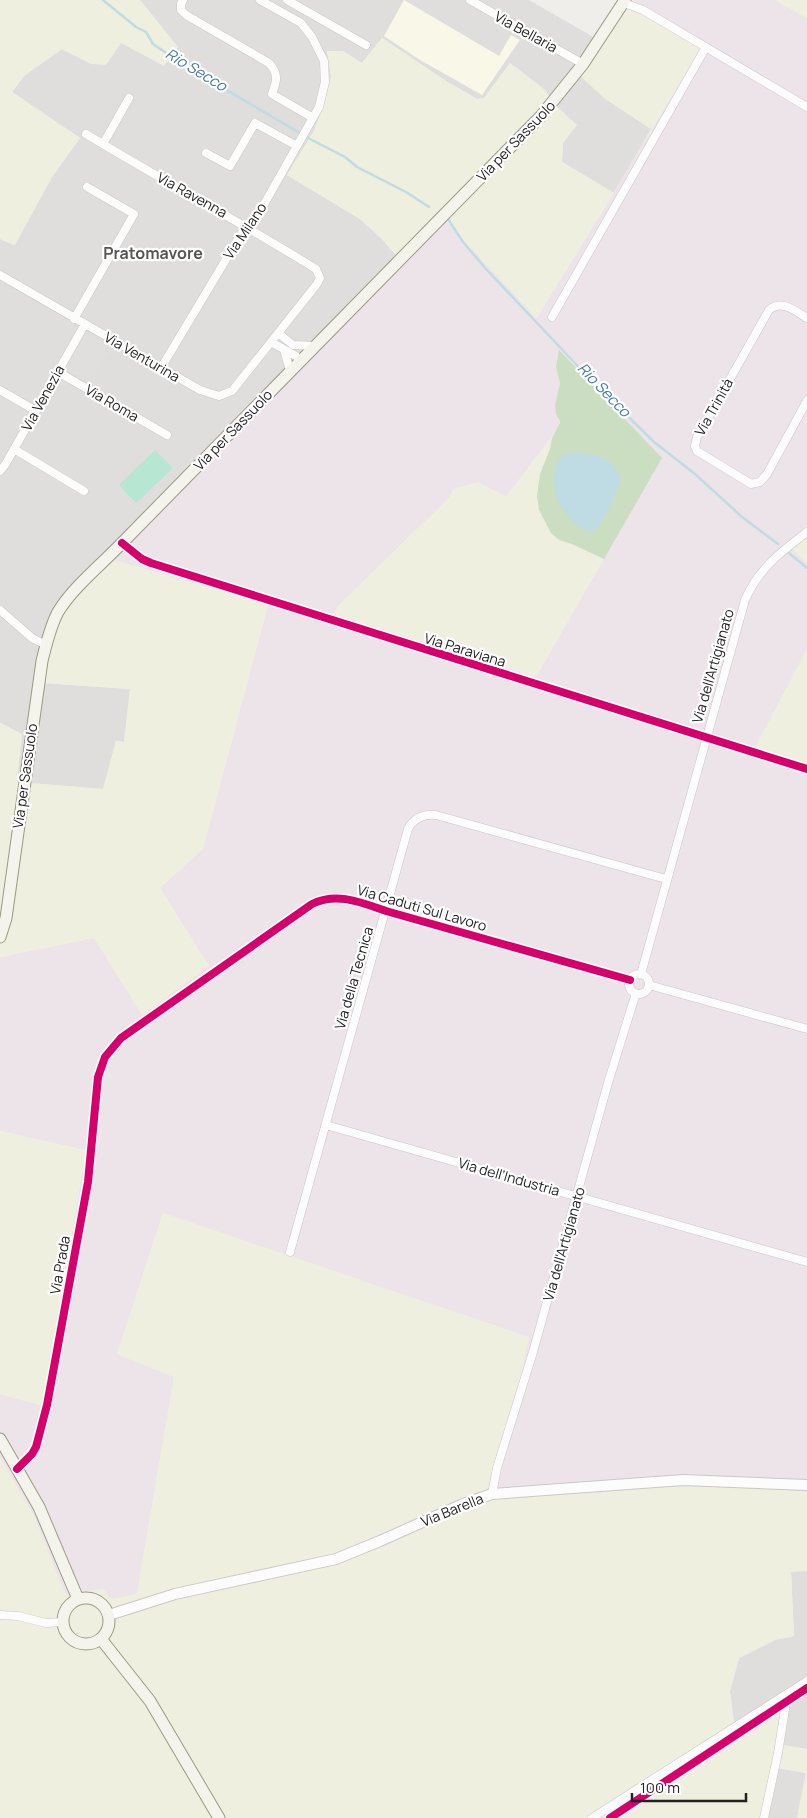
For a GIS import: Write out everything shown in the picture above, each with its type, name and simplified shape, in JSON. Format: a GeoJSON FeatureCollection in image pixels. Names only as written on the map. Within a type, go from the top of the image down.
{"type":"FeatureCollection","features":[{"type":"Feature","properties":{"kind":"main road","name":"Via per Sassuolo"},"geometry":{"type":"LineString","coordinates":[[0,937],[6,918],[38,683],[46,645],[58,613],[68,599],[240,424],[290,370],[541,116],[583,64],[624,1]]}},
{"type":"Feature","properties":{"kind":"main road"},"geometry":{"type":"LineString","coordinates":[[0,1439],[39,1508],[78,1598]]}},
{"type":"Feature","properties":{"kind":"main road"},"geometry":{"type":"LineString","coordinates":[[86,1597],[99,1601],[104,1605],[109,1615],[107,1631],[100,1639],[87,1644],[74,1640],[65,1629],[63,1622],[65,1610],[78,1598],[86,1597]]}},
{"type":"Feature","properties":{"kind":"main road"},"geometry":{"type":"LineString","coordinates":[[100,1639],[150,1701],[220,1818]]}},
{"type":"Feature","properties":{"kind":"street"},"geometry":{"type":"LineString","coordinates":[[183,0],[181,10],[186,15],[269,63],[276,70],[277,78],[272,94],[313,118]]}},
{"type":"Feature","properties":{"kind":"street","name":"Via Milano"},"geometry":{"type":"LineString","coordinates":[[160,368],[246,226],[258,215],[319,107],[325,82],[324,61],[312,37],[301,24],[260,0]]}},
{"type":"Feature","properties":{"kind":"street","name":"Via Bellaria"},"geometry":{"type":"LineString","coordinates":[[470,0],[583,64]]}},
{"type":"Feature","properties":{"kind":"street"},"geometry":{"type":"LineString","coordinates":[[287,16],[292,1],[366,45]]}},
{"type":"Feature","properties":{"kind":"street"},"geometry":{"type":"LineString","coordinates":[[624,1],[643,10],[807,107]]}},
{"type":"Feature","properties":{"kind":"street"},"geometry":{"type":"LineString","coordinates":[[552,317],[706,47]]}},
{"type":"Feature","properties":{"kind":"street"},"geometry":{"type":"LineString","coordinates":[[103,144],[129,98]]}},
{"type":"Feature","properties":{"kind":"street"},"geometry":{"type":"LineString","coordinates":[[206,153],[230,166],[256,123],[297,146]]}},
{"type":"Feature","properties":{"kind":"street","name":"Via Ravenna"},"geometry":{"type":"LineString","coordinates":[[86,134],[174,187],[246,226],[316,269],[320,275]]}},
{"type":"Feature","properties":{"kind":"street"},"geometry":{"type":"LineString","coordinates":[[74,319],[134,214],[87,187]]}},
{"type":"Feature","properties":{"kind":"street","name":"Via Venturina"},"geometry":{"type":"LineString","coordinates":[[0,275],[160,368],[207,393],[219,396],[232,391],[317,284],[320,275]]}},
{"type":"Feature","properties":{"kind":"street","name":"Via Trinità"},"geometry":{"type":"LineString","coordinates":[[807,318],[780,304],[774,305],[769,310],[697,437],[695,446],[697,451],[751,484],[760,482],[767,474],[807,401]]}},
{"type":"Feature","properties":{"kind":"street","name":"Via Venezia"},"geometry":{"type":"LineString","coordinates":[[0,470],[14,449],[85,324]]}},
{"type":"Feature","properties":{"kind":"street"},"geometry":{"type":"LineString","coordinates":[[278,333],[293,345],[301,359]]}},
{"type":"Feature","properties":{"kind":"street"},"geometry":{"type":"LineString","coordinates":[[271,342],[301,359]]}},
{"type":"Feature","properties":{"kind":"street"},"geometry":{"type":"LineString","coordinates":[[293,345],[314,346]]}},
{"type":"Feature","properties":{"kind":"street"},"geometry":{"type":"LineString","coordinates":[[284,350],[290,370]]}},
{"type":"Feature","properties":{"kind":"street","name":"Via Roma"},"geometry":{"type":"LineString","coordinates":[[58,372],[167,435]]}},
{"type":"Feature","properties":{"kind":"street"},"geometry":{"type":"LineString","coordinates":[[0,390],[36,411]]}},
{"type":"Feature","properties":{"kind":"street"},"geometry":{"type":"LineString","coordinates":[[14,449],[84,491]]}},
{"type":"Feature","properties":{"kind":"street","name":"Via dell'Artigianato"},"geometry":{"type":"LineString","coordinates":[[641,974],[739,620],[750,588],[766,566],[807,532]]}},
{"type":"Feature","properties":{"kind":"street","name":"Via Paraviana"},"geometry":{"type":"LineString","coordinates":[[122,543],[142,559],[151,563],[410,646],[807,769]]}},
{"type":"Feature","properties":{"kind":"street"},"geometry":{"type":"LineString","coordinates":[[0,610],[32,638],[46,645]]}},
{"type":"Feature","properties":{"kind":"street","name":"Via della Tecnica"},"geometry":{"type":"LineString","coordinates":[[290,1252],[408,829],[412,823],[417,819],[430,815],[666,879]]}},
{"type":"Feature","properties":{"kind":"street","name":"Via Caduti Sul Lavoro"},"geometry":{"type":"LineString","coordinates":[[105,1058],[121,1038],[312,904],[330,898],[345,899],[630,980]]}},
{"type":"Feature","properties":{"kind":"street"},"geometry":{"type":"LineString","coordinates":[[641,974],[646,977],[649,985],[644,992],[636,993],[631,989],[630,980],[633,976],[641,974]]}},
{"type":"Feature","properties":{"kind":"street"},"geometry":{"type":"LineString","coordinates":[[649,985],[807,1030]]}},
{"type":"Feature","properties":{"kind":"street","name":"Via dell'Artigianato"},"geometry":{"type":"LineString","coordinates":[[492,1494],[497,1468],[533,1352],[608,1083],[636,993]]}},
{"type":"Feature","properties":{"kind":"street","name":"Via Prada"},"geometry":{"type":"LineString","coordinates":[[17,1469],[32,1454],[36,1447],[52,1383],[88,1182],[98,1077],[105,1058]]}},
{"type":"Feature","properties":{"kind":"street","name":"Via dell’Industria"},"geometry":{"type":"LineString","coordinates":[[326,1125],[807,1262]]}},
{"type":"Feature","properties":{"kind":"street","name":"Via Barella"},"geometry":{"type":"LineString","coordinates":[[109,1615],[174,1594],[336,1559],[468,1501],[492,1494],[683,1480],[807,1485]]}},
{"type":"Feature","properties":{"kind":"street"},"geometry":{"type":"LineString","coordinates":[[0,1617],[18,1616],[46,1624],[63,1622]]}},
{"type":"Feature","properties":{"kind":"street"},"geometry":{"type":"LineString","coordinates":[[592,1818],[807,1681]]}},
{"type":"Feature","properties":{"kind":"street"},"geometry":{"type":"LineString","coordinates":[[764,1818],[778,1753],[785,1709],[784,1696]]}},
{"type":"Feature","properties":{"kind":"shaded area"},"geometry":{"type":"Polygon","coordinates":[[[140,0],[529,0],[595,38],[604,98],[651,129],[614,193],[562,162],[563,143],[553,103],[545,90],[510,63],[484,98],[477,99],[446,81],[382,38],[362,63],[343,51],[327,51],[331,76],[325,102],[314,131],[287,175],[360,219],[381,238],[403,263],[114,560],[73,599],[42,683],[130,689],[124,742],[116,741],[103,789],[16,782],[22,734],[0,723],[0,239],[14,245],[52,177],[80,138],[12,92],[24,76],[62,49],[92,64],[120,42],[178,47],[140,0]]]}},
{"type":"Feature","properties":{"kind":"shaded area"},"geometry":{"type":"Polygon","coordinates":[[[404,0],[499,56],[511,35],[520,40],[482,95],[420,60],[384,36],[404,0]]]}},
{"type":"Feature","properties":{"kind":"shaded area"},"geometry":{"type":"Polygon","coordinates":[[[633,0],[775,0],[807,18],[807,537],[793,549],[807,563],[807,649],[754,750],[807,767],[807,1492],[784,1489],[496,1495],[163,1213],[117,1354],[174,1377],[137,1594],[114,1599],[108,1597],[103,1589],[65,1594],[34,1516],[0,1458],[0,1394],[43,1406],[86,1151],[0,1131],[0,957],[94,938],[160,888],[203,849],[268,605],[114,560],[445,220],[537,318],[705,42],[633,0]],[[556,367],[560,382],[555,405],[559,427],[506,497],[478,482],[449,498],[337,607],[333,614],[662,458],[556,367]]]}},
{"type":"Feature","properties":{"kind":"shaded area"},"geometry":{"type":"Polygon","coordinates":[[[86,331],[112,346],[91,383],[65,368],[86,331]]]}},
{"type":"Feature","properties":{"kind":"shaded area"},"geometry":{"type":"Polygon","coordinates":[[[791,1571],[807,1571],[807,1749],[776,1744],[782,1709],[736,1740],[730,1691],[739,1658],[775,1640],[794,1636],[791,1571]]]}},
{"type":"Feature","properties":{"kind":"shaded area"},"geometry":{"type":"Polygon","coordinates":[[[771,1767],[806,1773],[797,1818],[762,1818],[771,1767]]]}},
{"type":"Feature","properties":{"kind":"green space"},"geometry":{"type":"Polygon","coordinates":[[[0,0],[140,0],[178,47],[164,66],[121,43],[106,65],[92,64],[62,49],[24,76],[12,92],[80,138],[52,177],[15,245],[0,239],[0,0]]]}},
{"type":"Feature","properties":{"kind":"green space"},"geometry":{"type":"Polygon","coordinates":[[[775,0],[807,0],[807,18],[775,0]]]}},
{"type":"Feature","properties":{"kind":"green space"},"geometry":{"type":"Polygon","coordinates":[[[633,10],[701,48],[651,129],[604,98],[579,75],[623,12],[633,10]]]}},
{"type":"Feature","properties":{"kind":"green space"},"geometry":{"type":"Polygon","coordinates":[[[382,38],[446,81],[477,99],[484,98],[510,63],[545,90],[553,103],[577,125],[563,143],[562,162],[614,193],[536,318],[445,220],[403,263],[381,238],[360,219],[287,175],[314,131],[325,102],[331,76],[327,51],[343,51],[362,63],[382,38]]]}},
{"type":"Feature","properties":{"kind":"green space"},"geometry":{"type":"Polygon","coordinates":[[[559,350],[662,458],[604,559],[559,540],[551,533],[539,510],[537,496],[540,474],[550,449],[552,438],[560,423],[555,405],[560,383],[556,367],[559,350]]]}},
{"type":"Feature","properties":{"kind":"green space"},"geometry":{"type":"Polygon","coordinates":[[[552,438],[551,449],[540,474],[559,540],[604,559],[536,677],[333,614],[337,607],[449,498],[453,489],[478,482],[506,497],[552,438]]]}},
{"type":"Feature","properties":{"kind":"green space"},"geometry":{"type":"Polygon","coordinates":[[[155,450],[173,468],[136,503],[119,485],[155,450]]]}},
{"type":"Feature","properties":{"kind":"green space"},"geometry":{"type":"Polygon","coordinates":[[[807,537],[807,563],[793,549],[807,537]]]}},
{"type":"Feature","properties":{"kind":"green space"},"geometry":{"type":"Polygon","coordinates":[[[114,560],[268,605],[203,849],[160,888],[209,966],[142,1015],[94,938],[0,957],[0,723],[22,734],[17,782],[103,789],[116,741],[124,742],[130,689],[42,683],[48,646],[59,619],[73,599],[114,560]]]}},
{"type":"Feature","properties":{"kind":"green space"},"geometry":{"type":"Polygon","coordinates":[[[807,649],[807,767],[754,750],[807,649]]]}},
{"type":"Feature","properties":{"kind":"green space"},"geometry":{"type":"Polygon","coordinates":[[[0,1131],[86,1150],[43,1406],[0,1394],[0,1131]]]}},
{"type":"Feature","properties":{"kind":"green space"},"geometry":{"type":"Polygon","coordinates":[[[163,1213],[529,1337],[496,1495],[706,1485],[807,1492],[807,1571],[791,1572],[794,1636],[775,1640],[739,1658],[730,1691],[736,1740],[782,1709],[776,1744],[807,1749],[807,1818],[797,1818],[806,1773],[772,1767],[762,1818],[0,1818],[0,1458],[34,1516],[65,1594],[104,1589],[108,1597],[114,1599],[137,1594],[174,1377],[117,1354],[163,1213]]]}},
{"type":"Feature","properties":{"kind":"water"},"geometry":{"type":"Polygon","coordinates":[[[581,452],[605,459],[621,478],[605,516],[592,531],[581,528],[570,518],[558,500],[554,488],[555,469],[560,458],[569,453],[581,452]]]}},
{"type":"Feature","properties":{"kind":"waterway","name":"Rio Secco"},"geometry":{"type":"LineString","coordinates":[[103,0],[136,27],[146,32],[153,44],[184,65],[298,132]]}},
{"type":"Feature","properties":{"kind":"waterway","name":"Rio Secco"},"geometry":{"type":"LineString","coordinates":[[308,138],[345,157],[357,167],[406,192],[429,207]]}},
{"type":"Feature","properties":{"kind":"waterway","name":"Rio Secco"},"geometry":{"type":"LineString","coordinates":[[448,219],[463,242],[486,269],[588,377],[654,442],[695,474],[742,517],[778,544]]}},
{"type":"Feature","properties":{"kind":"waterway","name":"Rio Secco"},"geometry":{"type":"LineString","coordinates":[[789,553],[807,568]]}},
{"type":"Feature","properties":{"kind":"cycle path"},"geometry":{"type":"LineString","coordinates":[[122,543],[142,559],[151,563],[807,769]]}},
{"type":"Feature","properties":{"kind":"cycle path"},"geometry":{"type":"LineString","coordinates":[[17,1469],[32,1454],[36,1447],[47,1405],[88,1182],[98,1077],[105,1057],[121,1038],[312,904],[321,900],[340,899],[358,902],[630,980]]}},
{"type":"Feature","properties":{"kind":"cycle path"},"geometry":{"type":"LineString","coordinates":[[610,1818],[807,1688]]}},
{"type":"Feature","properties":{"kind":"district","name":"Pratomavore"},"geometry":{"type":"Point","coordinates":[153,253]}}]}
